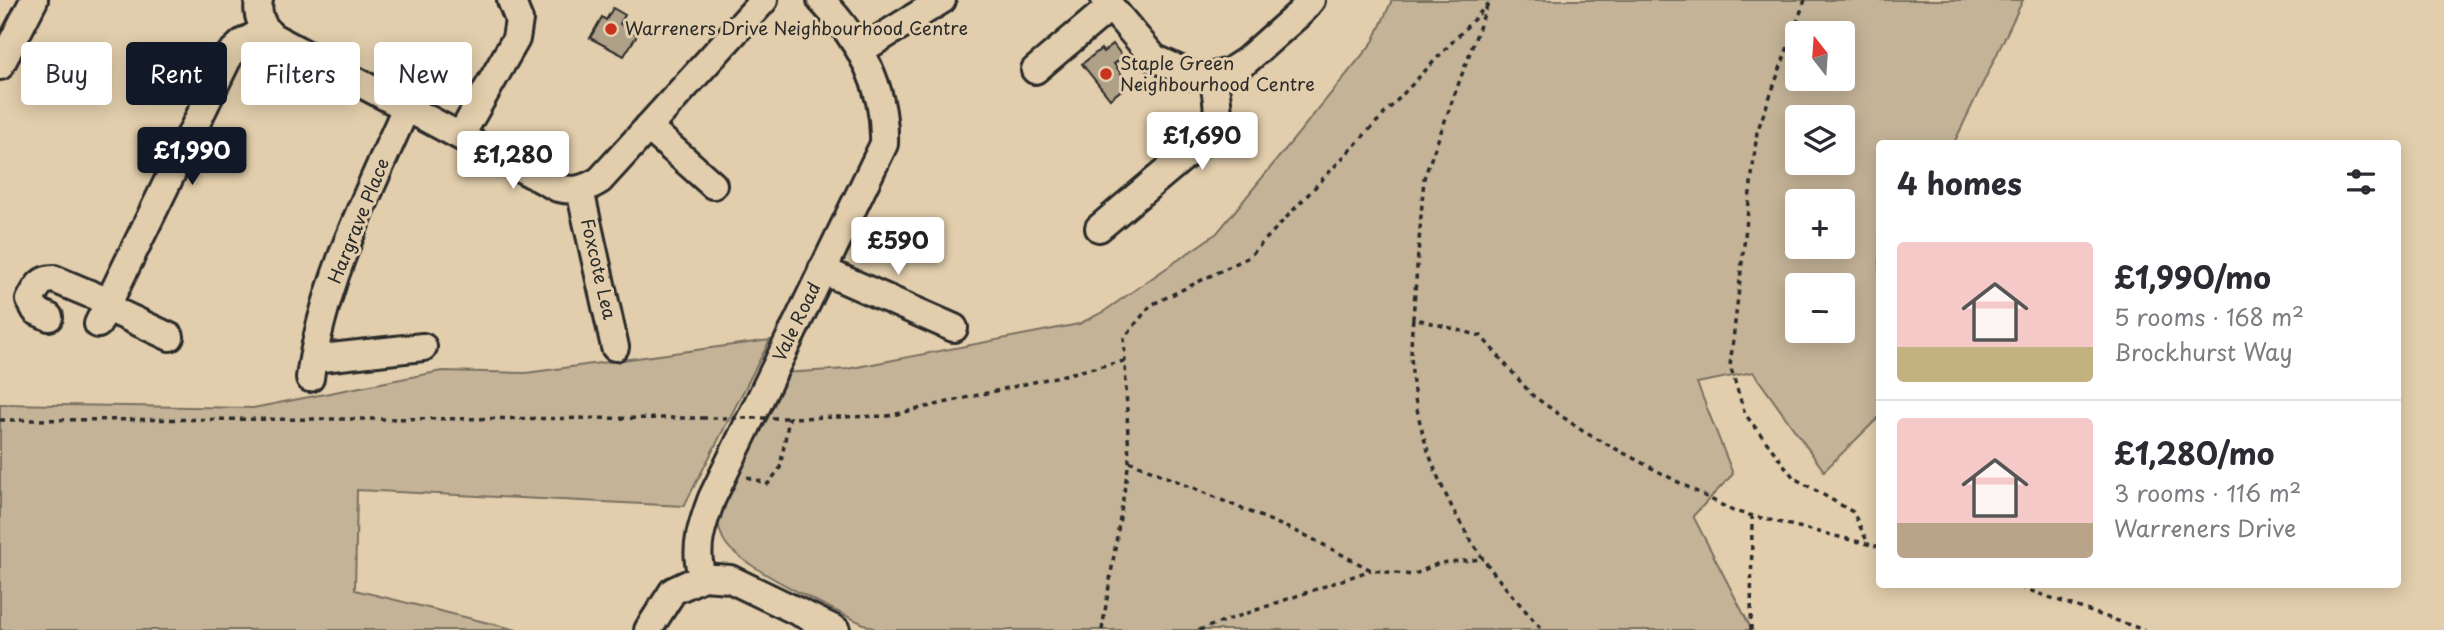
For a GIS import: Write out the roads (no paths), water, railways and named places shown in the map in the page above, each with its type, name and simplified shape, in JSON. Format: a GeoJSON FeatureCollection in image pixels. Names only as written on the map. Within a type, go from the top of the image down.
{"type":"FeatureCollection","features":[{"type":"Feature","properties":{"kind":"street"},"geometry":{"type":"LineString","coordinates":[[0,65],[34,0]]}},
{"type":"Feature","properties":{"kind":"street"},"geometry":{"type":"LineString","coordinates":[[259,0],[259,18],[265,30],[273,37],[558,188],[580,190],[600,180],[764,0]]}},
{"type":"Feature","properties":{"kind":"street"},"geometry":{"type":"LineString","coordinates":[[461,135],[516,39],[519,20],[511,0]]}},
{"type":"Feature","properties":{"kind":"street","name":"Vale Road"},"geometry":{"type":"LineString","coordinates":[[704,577],[699,567],[699,541],[705,517],[724,471],[884,144],[885,119],[878,91],[861,50],[844,25],[821,0]]}},
{"type":"Feature","properties":{"kind":"street"},"geometry":{"type":"LineString","coordinates":[[861,50],[942,0]]}},
{"type":"Feature","properties":{"kind":"street"},"geometry":{"type":"LineString","coordinates":[[1035,70],[1107,3],[1154,58],[1194,76],[1213,76],[1229,72],[1246,61],[1311,0]]}},
{"type":"Feature","properties":{"kind":"street"},"geometry":{"type":"LineString","coordinates":[[104,311],[230,54],[242,43],[265,30]]}},
{"type":"Feature","properties":{"kind":"street"},"geometry":{"type":"LineString","coordinates":[[1098,228],[1212,133],[1218,123],[1219,109],[1213,76]]}},
{"type":"Feature","properties":{"kind":"street","name":"Hargrave Place"},"geometry":{"type":"LineString","coordinates":[[407,108],[345,246],[331,288],[312,368],[423,347]]}},
{"type":"Feature","properties":{"kind":"street"},"geometry":{"type":"LineString","coordinates":[[648,127],[713,185]]}},
{"type":"Feature","properties":{"kind":"street","name":"Foxcote Lea"},"geometry":{"type":"LineString","coordinates":[[580,190],[615,347]]}},
{"type":"Feature","properties":{"kind":"street"},"geometry":{"type":"LineString","coordinates":[[822,270],[954,328]]}},
{"type":"Feature","properties":{"kind":"street"},"geometry":{"type":"LineString","coordinates":[[49,317],[36,311],[30,300],[40,282],[54,279],[104,311],[170,337]]}},
{"type":"Feature","properties":{"kind":"street"},"geometry":{"type":"LineString","coordinates":[[648,630],[673,591],[704,577],[730,579],[836,630]]}},
{"type":"Feature","properties":{"kind":"place","name":"Warreners Drive Neighbourhood Centre"},"geometry":{"type":"Point","coordinates":[611,29]}},
{"type":"Feature","properties":{"kind":"place","name":"Staple Green Neighbourhood Centre"},"geometry":{"type":"Point","coordinates":[1106,74]}}]}
